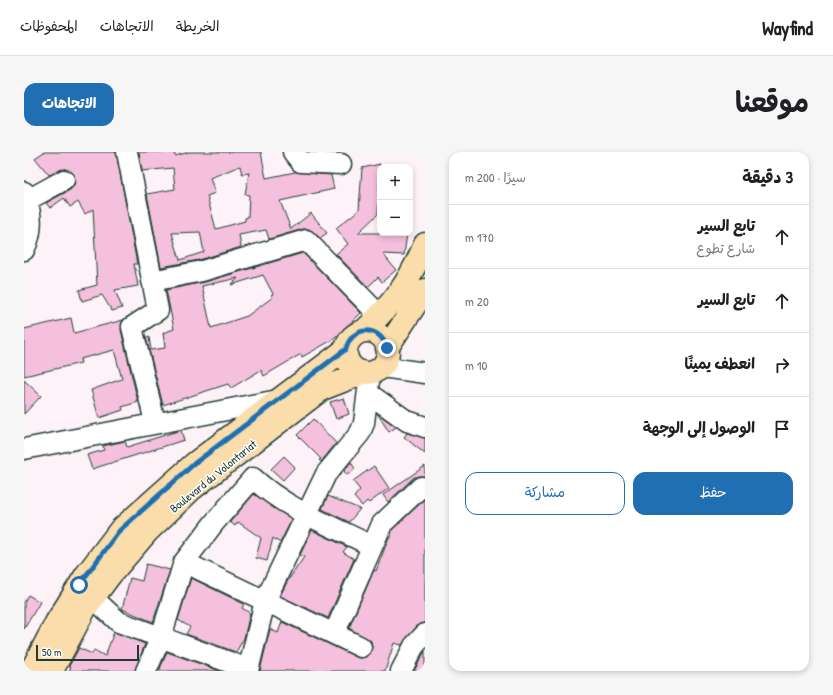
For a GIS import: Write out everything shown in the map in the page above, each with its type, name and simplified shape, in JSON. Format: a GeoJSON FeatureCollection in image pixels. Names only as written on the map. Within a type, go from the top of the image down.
{"type":"FeatureCollection","features":[{"type":"Feature","properties":{"kind":"main road"},"geometry":{"type":"LineString","coordinates":[[31,671],[57,621],[86,575],[120,530],[195,463],[346,349],[352,337],[364,331],[391,305],[414,272],[425,244]]}},
{"type":"Feature","properties":{"kind":"main road"},"geometry":{"type":"LineString","coordinates":[[374,371],[419,313],[425,290]]}},
{"type":"Feature","properties":{"kind":"main road"},"geometry":{"type":"LineString","coordinates":[[364,331],[376,333],[385,342],[374,371]]}},
{"type":"Feature","properties":{"kind":"main road"},"geometry":{"type":"LineString","coordinates":[[346,349],[348,362],[352,367],[374,371]]}},
{"type":"Feature","properties":{"kind":"main road","name":"Boulevard du Volontariat"},"geometry":{"type":"LineString","coordinates":[[52,671],[85,610],[111,574],[147,532],[192,489],[322,388],[374,371]]}},
{"type":"Feature","properties":{"kind":"street"},"geometry":{"type":"LineString","coordinates":[[127,152],[158,310],[132,326],[155,422]]}},
{"type":"Feature","properties":{"kind":"street"},"geometry":{"type":"LineString","coordinates":[[293,152],[300,162],[341,164]]}},
{"type":"Feature","properties":{"kind":"street"},"geometry":{"type":"LineString","coordinates":[[24,250],[30,238],[32,219],[25,198],[64,180]]}},
{"type":"Feature","properties":{"kind":"street"},"geometry":{"type":"LineString","coordinates":[[152,281],[202,271],[306,240],[380,316]]}},
{"type":"Feature","properties":{"kind":"street"},"geometry":{"type":"LineString","coordinates":[[374,371],[425,373]]}},
{"type":"Feature","properties":{"kind":"street"},"geometry":{"type":"LineString","coordinates":[[374,371],[408,422],[425,427]]}},
{"type":"Feature","properties":{"kind":"street"},"geometry":{"type":"LineString","coordinates":[[93,598],[119,622],[248,670],[265,601],[306,514],[326,474],[360,433],[364,423],[374,371]]}},
{"type":"Feature","properties":{"kind":"street"},"geometry":{"type":"LineString","coordinates":[[24,449],[155,422],[278,400]]}},
{"type":"Feature","properties":{"kind":"street"},"geometry":{"type":"LineString","coordinates":[[146,671],[161,637],[184,562],[214,523],[253,478],[264,488],[306,514],[372,546]]}},
{"type":"Feature","properties":{"kind":"street"},"geometry":{"type":"LineString","coordinates":[[334,634],[382,524],[421,488],[425,488]]}},
{"type":"Feature","properties":{"kind":"street"},"geometry":{"type":"LineString","coordinates":[[184,562],[361,647]]}},
{"type":"Feature","properties":{"kind":"street"},"geometry":{"type":"LineString","coordinates":[[400,671],[421,644]]}},
{"type":"Feature","properties":{"kind":"building"},"geometry":{"type":"Polygon","coordinates":[[[44,152],[116,152],[137,264],[134,264],[138,286],[115,290],[122,308],[112,311],[102,295],[82,301],[79,290],[97,285],[93,209],[85,214],[78,202],[70,207],[64,198],[50,208],[46,203],[70,190],[74,186],[75,180],[74,174],[65,169],[49,175],[35,158],[44,152]]]}},
{"type":"Feature","properties":{"kind":"building"},"geometry":{"type":"Polygon","coordinates":[[[139,152],[174,152],[175,156],[189,152],[261,152],[266,178],[295,172],[331,175],[334,189],[280,201],[291,229],[311,213],[327,233],[320,238],[309,229],[303,229],[269,239],[266,230],[239,235],[241,247],[199,260],[161,267],[147,194],[175,189],[173,168],[142,171],[139,152]],[[240,166],[210,178],[215,193],[207,196],[216,229],[245,221],[245,218],[248,217],[249,195],[245,194],[249,173],[242,174],[240,166]],[[200,232],[172,233],[180,260],[204,252],[200,232]]]}},
{"type":"Feature","properties":{"kind":"building"},"geometry":{"type":"Polygon","coordinates":[[[377,165],[377,215],[358,233],[377,233],[377,236],[407,236],[404,255],[383,254],[396,270],[382,282],[378,277],[368,287],[336,254],[348,244],[336,228],[359,210],[362,168],[377,165]]]}},
{"type":"Feature","properties":{"kind":"building"},"geometry":{"type":"Polygon","coordinates":[[[303,253],[361,313],[334,339],[302,357],[301,354],[264,376],[261,370],[231,388],[228,384],[163,405],[146,338],[149,337],[151,350],[165,348],[163,333],[174,329],[166,290],[205,282],[303,253]],[[263,275],[231,285],[238,278],[202,286],[211,328],[247,316],[273,297],[271,295],[273,294],[263,275]]]}},
{"type":"Feature","properties":{"kind":"building"},"geometry":{"type":"Polygon","coordinates":[[[71,318],[74,333],[123,320],[121,330],[138,402],[122,407],[123,410],[99,418],[91,390],[122,379],[114,350],[80,359],[81,363],[24,376],[24,329],[71,318]]]}},
{"type":"Feature","properties":{"kind":"building"},"geometry":{"type":"Polygon","coordinates":[[[24,380],[41,396],[24,414],[24,380]]]}},
{"type":"Feature","properties":{"kind":"building"},"geometry":{"type":"Polygon","coordinates":[[[344,398],[349,414],[336,419],[330,402],[344,398]]]}},
{"type":"Feature","properties":{"kind":"building"},"geometry":{"type":"Polygon","coordinates":[[[377,413],[396,427],[389,432],[377,413]]]}},
{"type":"Feature","properties":{"kind":"building"},"geometry":{"type":"Polygon","coordinates":[[[313,419],[336,443],[321,462],[319,460],[321,459],[297,435],[313,419]]]}},
{"type":"Feature","properties":{"kind":"building"},"geometry":{"type":"Polygon","coordinates":[[[181,430],[184,440],[92,469],[87,455],[104,450],[103,446],[125,441],[127,447],[181,430]]]}},
{"type":"Feature","properties":{"kind":"building"},"geometry":{"type":"Polygon","coordinates":[[[407,433],[425,438],[425,454],[404,437],[407,433]]]}},
{"type":"Feature","properties":{"kind":"building"},"geometry":{"type":"Polygon","coordinates":[[[284,456],[295,467],[283,480],[271,469],[284,456]]]}},
{"type":"Feature","properties":{"kind":"building"},"geometry":{"type":"Polygon","coordinates":[[[351,462],[355,469],[347,475],[344,471],[351,462]]]}},
{"type":"Feature","properties":{"kind":"building"},"geometry":{"type":"Polygon","coordinates":[[[374,466],[389,488],[369,503],[367,501],[362,506],[354,497],[360,490],[353,481],[374,466]]]}},
{"type":"Feature","properties":{"kind":"building"},"geometry":{"type":"Polygon","coordinates":[[[425,466],[425,476],[413,478],[388,502],[383,495],[425,466]]]}},
{"type":"Feature","properties":{"kind":"building"},"geometry":{"type":"Polygon","coordinates":[[[254,494],[292,519],[280,543],[273,538],[267,561],[256,558],[261,538],[238,522],[235,526],[230,522],[254,494]]]}},
{"type":"Feature","properties":{"kind":"building"},"geometry":{"type":"Polygon","coordinates":[[[328,496],[360,509],[349,522],[322,509],[328,496]]]}},
{"type":"Feature","properties":{"kind":"building"},"geometry":{"type":"Polygon","coordinates":[[[425,499],[425,623],[417,626],[402,645],[394,643],[385,671],[260,671],[270,629],[278,633],[282,622],[356,657],[362,658],[368,656],[372,647],[371,641],[349,628],[374,570],[376,571],[389,537],[391,537],[392,530],[425,499]]]}},
{"type":"Feature","properties":{"kind":"building"},"geometry":{"type":"Polygon","coordinates":[[[312,530],[347,547],[343,552],[354,559],[328,618],[280,596],[287,582],[304,557],[300,555],[312,530]]]}},
{"type":"Feature","properties":{"kind":"building"},"geometry":{"type":"Polygon","coordinates":[[[146,564],[170,570],[153,622],[122,609],[130,578],[142,581],[146,564]]]}},
{"type":"Feature","properties":{"kind":"building"},"geometry":{"type":"Polygon","coordinates":[[[191,578],[244,604],[242,608],[250,613],[244,638],[236,652],[186,634],[190,627],[178,620],[191,578]]]}},
{"type":"Feature","properties":{"kind":"building"},"geometry":{"type":"Polygon","coordinates":[[[28,595],[40,602],[24,629],[24,602],[28,595]]]}},
{"type":"Feature","properties":{"kind":"building"},"geometry":{"type":"Polygon","coordinates":[[[114,632],[145,644],[135,671],[69,671],[71,667],[69,666],[79,648],[92,654],[94,650],[105,656],[114,632]]]}},
{"type":"Feature","properties":{"kind":"building"},"geometry":{"type":"Polygon","coordinates":[[[425,651],[425,671],[414,671],[424,653],[425,651]]]}},
{"type":"Feature","properties":{"kind":"building"},"geometry":{"type":"Polygon","coordinates":[[[167,652],[220,671],[159,671],[167,652]]]}},
{"type":"Feature","properties":{"kind":"route"},"geometry":{"type":"LineString","coordinates":[[79,585],[120,530],[195,463],[346,349],[352,337],[357,333],[364,331],[376,333],[382,337],[387,348]]}}]}
